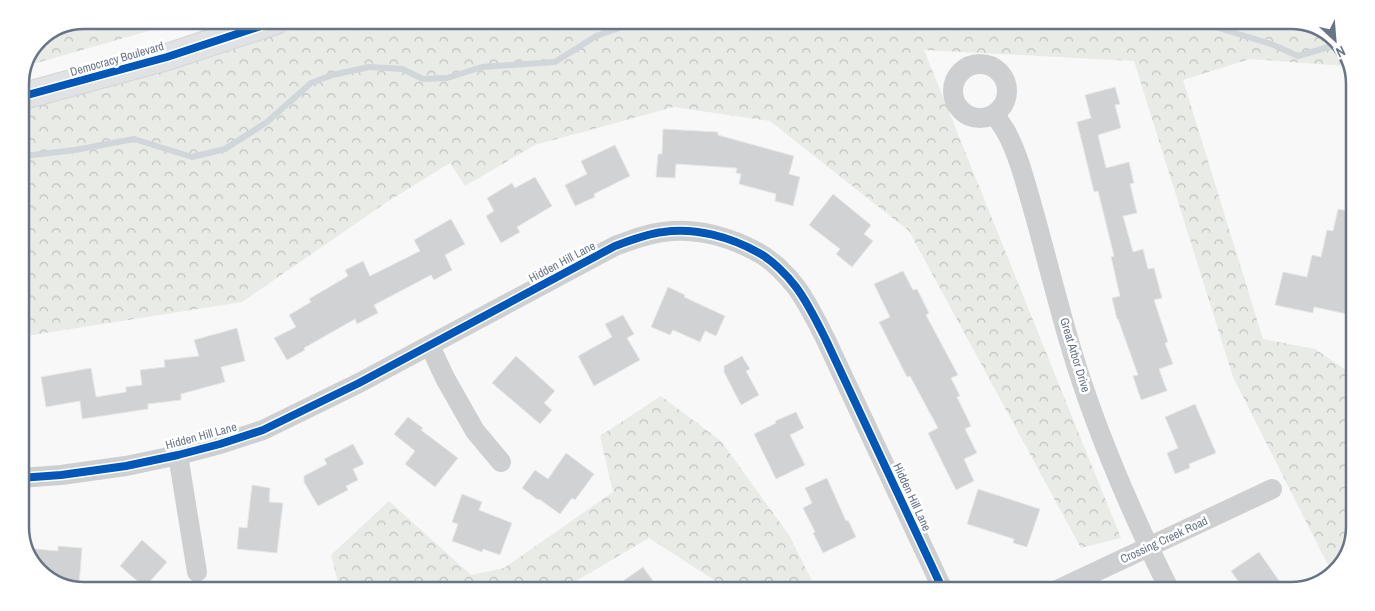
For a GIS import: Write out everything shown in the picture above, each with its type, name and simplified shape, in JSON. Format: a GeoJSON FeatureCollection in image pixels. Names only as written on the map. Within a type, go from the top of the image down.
{"type":"FeatureCollection","features":[{"type":"Feature","properties":{"kind":"main road","name":"Democracy Boulevard"},"geometry":{"type":"LineString","coordinates":[[29,95],[167,57],[252,29]]}},
{"type":"Feature","properties":{"kind":"street","name":"Great Arbor Drive"},"geometry":{"type":"LineString","coordinates":[[995,114],[1006,130],[1024,178],[1071,349],[1092,412],[1112,464],[1166,582]]}},
{"type":"Feature","properties":{"kind":"street","name":"Hidden Hill Lane"},"geometry":{"type":"LineString","coordinates":[[29,477],[62,475],[117,467],[178,455],[263,430],[430,346],[616,246],[639,237],[664,231],[688,230],[712,234],[761,253],[782,271],[796,287],[808,305],[826,340],[939,582]]}},
{"type":"Feature","properties":{"kind":"street"},"geometry":{"type":"LineString","coordinates":[[430,346],[445,378],[475,431],[501,462]]}},
{"type":"Feature","properties":{"kind":"street"},"geometry":{"type":"LineString","coordinates":[[178,455],[197,572]]}},
{"type":"Feature","properties":{"kind":"street","name":"Crossing Creek Road"},"geometry":{"type":"LineString","coordinates":[[1074,582],[1272,490]]}},
{"type":"Feature","properties":{"kind":"green space"},"geometry":{"type":"Polygon","coordinates":[[[156,29],[33,64],[40,50],[48,42],[63,33],[73,30],[156,29]]]}},
{"type":"Feature","properties":{"kind":"green space"},"geometry":{"type":"Polygon","coordinates":[[[249,29],[1302,30],[1310,32],[1310,63],[1250,59],[1183,80],[1263,339],[1315,349],[1346,370],[1345,538],[1339,555],[1329,567],[1233,377],[1134,61],[924,50],[1121,538],[1081,548],[909,231],[770,121],[674,107],[535,145],[465,186],[450,163],[387,202],[242,302],[29,336],[29,94],[249,29]]]}},
{"type":"Feature","properties":{"kind":"green space"},"geometry":{"type":"Polygon","coordinates":[[[661,396],[721,441],[789,535],[811,582],[717,582],[649,538],[574,582],[338,582],[331,555],[389,501],[471,575],[504,568],[613,492],[600,436],[661,396]]]}},
{"type":"Feature","properties":{"kind":"building"},"geometry":{"type":"Polygon","coordinates":[[[1115,87],[1120,104],[1115,105],[1121,128],[1098,135],[1106,168],[1129,162],[1134,183],[1130,184],[1137,213],[1123,216],[1133,252],[1143,249],[1148,269],[1154,268],[1162,298],[1154,300],[1168,342],[1165,343],[1173,364],[1159,369],[1167,391],[1141,400],[1133,376],[1138,375],[1117,319],[1112,298],[1120,296],[1111,257],[1114,256],[1098,191],[1094,192],[1077,122],[1091,118],[1085,95],[1115,87]]]}},
{"type":"Feature","properties":{"kind":"building"},"geometry":{"type":"Polygon","coordinates":[[[663,129],[718,132],[718,135],[794,156],[789,174],[800,177],[793,206],[775,201],[776,194],[739,184],[741,174],[736,173],[737,168],[676,164],[675,178],[656,177],[658,154],[662,154],[663,129]]]}},
{"type":"Feature","properties":{"kind":"building"},"geometry":{"type":"Polygon","coordinates":[[[615,145],[630,176],[594,194],[595,197],[575,206],[565,185],[587,174],[581,161],[615,145]]]}},
{"type":"Feature","properties":{"kind":"building"},"geometry":{"type":"Polygon","coordinates":[[[535,177],[552,206],[517,227],[520,232],[501,243],[486,216],[494,211],[487,198],[512,183],[515,188],[535,177]]]}},
{"type":"Feature","properties":{"kind":"building"},"geometry":{"type":"Polygon","coordinates":[[[833,194],[871,225],[864,234],[873,241],[852,267],[836,254],[840,249],[809,225],[833,194]]]}},
{"type":"Feature","properties":{"kind":"building"},"geometry":{"type":"Polygon","coordinates":[[[1338,209],[1346,210],[1346,314],[1314,307],[1313,313],[1275,305],[1283,272],[1307,277],[1312,255],[1321,257],[1327,230],[1333,231],[1338,209]]]}},
{"type":"Feature","properties":{"kind":"building"},"geometry":{"type":"Polygon","coordinates":[[[451,219],[465,244],[445,255],[452,270],[434,280],[431,275],[374,305],[378,313],[357,324],[355,319],[287,360],[274,338],[296,327],[289,315],[311,302],[309,299],[348,276],[345,270],[363,261],[370,276],[420,251],[414,240],[451,219]]]}},
{"type":"Feature","properties":{"kind":"building"},"geometry":{"type":"Polygon","coordinates":[[[903,271],[913,290],[917,289],[929,313],[926,315],[958,375],[951,378],[960,396],[957,397],[971,426],[965,429],[977,453],[964,459],[974,481],[956,490],[928,433],[938,428],[910,376],[907,377],[879,322],[890,317],[874,284],[903,271]]]}},
{"type":"Feature","properties":{"kind":"building"},"geometry":{"type":"Polygon","coordinates":[[[668,287],[685,295],[684,297],[725,316],[716,336],[705,331],[700,342],[673,330],[670,335],[651,327],[668,287]]]}},
{"type":"Feature","properties":{"kind":"building"},"geometry":{"type":"Polygon","coordinates":[[[623,315],[634,334],[627,338],[640,360],[594,386],[578,356],[612,337],[605,324],[623,315]]]}},
{"type":"Feature","properties":{"kind":"building"},"geometry":{"type":"Polygon","coordinates":[[[237,328],[245,361],[221,367],[225,382],[181,394],[181,400],[148,404],[148,409],[82,419],[80,401],[46,407],[41,377],[91,368],[96,397],[126,392],[126,387],[142,385],[140,370],[165,367],[164,360],[199,356],[194,340],[237,328]]]}},
{"type":"Feature","properties":{"kind":"building"},"geometry":{"type":"Polygon","coordinates":[[[516,356],[555,391],[544,403],[552,410],[540,424],[492,383],[516,356]]]}},
{"type":"Feature","properties":{"kind":"building"},"geometry":{"type":"Polygon","coordinates":[[[742,356],[750,369],[746,371],[759,395],[741,405],[724,372],[724,366],[742,356]]]}},
{"type":"Feature","properties":{"kind":"building"},"geometry":{"type":"Polygon","coordinates":[[[1195,404],[1216,453],[1189,464],[1190,468],[1175,474],[1167,453],[1178,448],[1165,417],[1195,404]]]}},
{"type":"Feature","properties":{"kind":"building"},"geometry":{"type":"Polygon","coordinates":[[[796,412],[804,428],[790,435],[805,465],[776,479],[754,434],[776,423],[775,421],[796,412]]]}},
{"type":"Feature","properties":{"kind":"building"},"geometry":{"type":"Polygon","coordinates":[[[408,417],[423,428],[421,430],[458,458],[435,487],[405,464],[415,451],[394,434],[408,417]]]}},
{"type":"Feature","properties":{"kind":"building"},"geometry":{"type":"Polygon","coordinates":[[[353,444],[364,464],[353,469],[358,480],[346,486],[348,490],[318,506],[304,482],[304,476],[327,464],[324,459],[353,444]]]}},
{"type":"Feature","properties":{"kind":"building"},"geometry":{"type":"Polygon","coordinates":[[[566,453],[594,474],[575,500],[572,498],[560,514],[522,488],[535,470],[548,479],[566,453]]]}},
{"type":"Feature","properties":{"kind":"building"},"geometry":{"type":"Polygon","coordinates":[[[827,478],[846,521],[848,520],[856,537],[823,553],[803,508],[812,503],[805,488],[827,478]]]}},
{"type":"Feature","properties":{"kind":"building"},"geometry":{"type":"Polygon","coordinates":[[[252,485],[270,488],[269,502],[283,503],[277,553],[237,549],[239,527],[247,528],[252,485]]]}},
{"type":"Feature","properties":{"kind":"building"},"geometry":{"type":"Polygon","coordinates":[[[978,489],[1040,509],[1027,547],[1013,543],[1014,539],[967,524],[978,489]]]}},
{"type":"Feature","properties":{"kind":"building"},"geometry":{"type":"Polygon","coordinates":[[[462,494],[482,502],[479,510],[512,523],[500,555],[483,549],[482,552],[452,541],[458,524],[452,522],[462,494]]]}},
{"type":"Feature","properties":{"kind":"building"},"geometry":{"type":"Polygon","coordinates":[[[142,540],[167,562],[150,582],[138,582],[120,566],[142,540]]]}},
{"type":"Feature","properties":{"kind":"building"},"geometry":{"type":"Polygon","coordinates":[[[58,546],[82,548],[79,582],[63,578],[50,571],[38,558],[33,549],[58,551],[58,546]]]}},
{"type":"Feature","properties":{"kind":"building"},"geometry":{"type":"Polygon","coordinates":[[[1259,552],[1280,582],[1239,582],[1231,571],[1259,552]]]}},
{"type":"Feature","properties":{"kind":"building"},"geometry":{"type":"Polygon","coordinates":[[[643,567],[654,582],[622,582],[643,567]]]}},
{"type":"Feature","properties":{"kind":"waterway"},"geometry":{"type":"LineString","coordinates":[[29,155],[75,150],[134,139],[192,157],[225,149],[267,122],[311,83],[332,75],[369,67],[402,69],[423,79],[447,78],[482,67],[555,62],[596,36],[616,29]]}},
{"type":"Feature","properties":{"kind":"waterway"},"geometry":{"type":"LineString","coordinates":[[1222,29],[1271,44],[1298,56],[1310,52]]}},
{"type":"Feature","properties":{"kind":"cycle path"},"geometry":{"type":"LineString","coordinates":[[29,95],[167,57],[252,29]]}},
{"type":"Feature","properties":{"kind":"cycle path"},"geometry":{"type":"LineString","coordinates":[[29,477],[126,466],[220,444],[263,430],[359,383],[615,246],[639,237],[657,233],[675,231],[700,232],[737,242],[764,256],[784,273],[800,293],[826,340],[939,582]]}}]}
